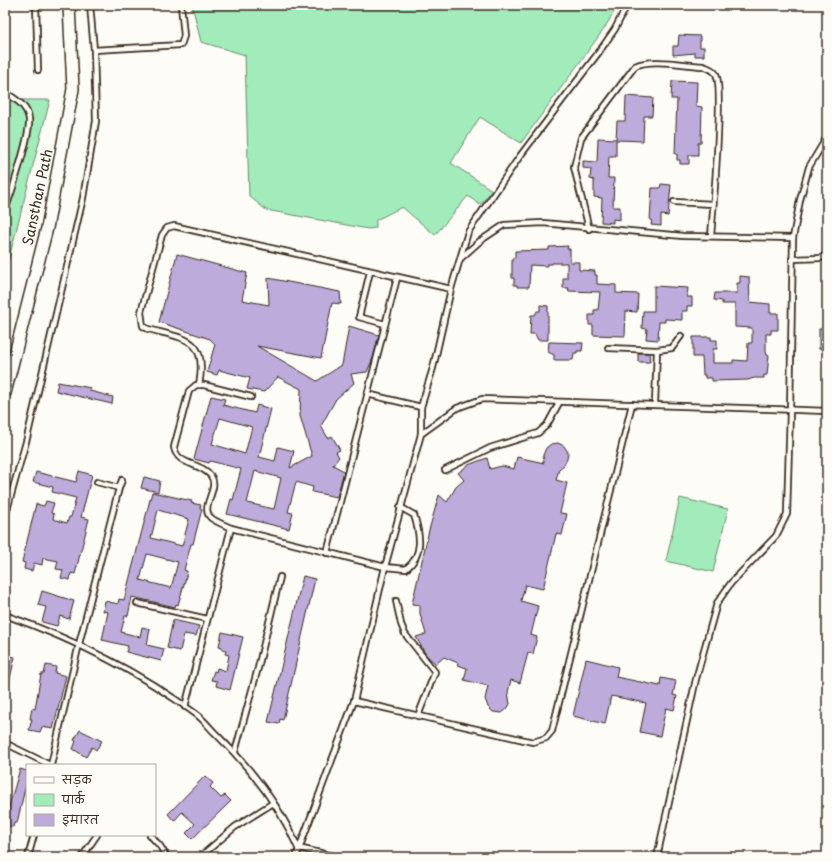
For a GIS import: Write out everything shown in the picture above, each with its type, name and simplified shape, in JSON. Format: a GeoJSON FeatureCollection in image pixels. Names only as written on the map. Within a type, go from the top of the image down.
{"type":"FeatureCollection","features":[{"type":"Feature","properties":{"kind":"street","name":"Sansthan Path"},"geometry":{"type":"LineString","coordinates":[[5,393],[47,228],[73,89],[69,5]]}},
{"type":"Feature","properties":{"kind":"lane"},"geometry":{"type":"LineString","coordinates":[[36,5],[38,70]]}},
{"type":"Feature","properties":{"kind":"lane"},"geometry":{"type":"LineString","coordinates":[[5,517],[27,438],[83,198],[96,121],[94,50],[90,5]]}},
{"type":"Feature","properties":{"kind":"lane"},"geometry":{"type":"LineString","coordinates":[[94,50],[181,44],[184,36],[181,5]]}},
{"type":"Feature","properties":{"kind":"lane"},"geometry":{"type":"LineString","coordinates":[[296,857],[298,848],[354,701],[400,507],[421,434],[421,407],[433,368],[451,289],[468,232],[520,156],[599,52],[615,29],[627,5]]}},
{"type":"Feature","properties":{"kind":"lane"},"geometry":{"type":"LineString","coordinates":[[589,229],[574,166],[581,138],[635,66],[642,63],[703,66],[711,68],[716,74],[718,83],[718,116],[711,236]]}},
{"type":"Feature","properties":{"kind":"lane"},"geometry":{"type":"LineString","coordinates":[[5,92],[19,101],[25,108],[29,118],[28,133],[5,211]]}},
{"type":"Feature","properties":{"kind":"lane"},"geometry":{"type":"LineString","coordinates":[[657,857],[696,679],[716,603],[730,583],[776,536],[787,514],[793,238],[800,200],[809,167],[827,137]]}},
{"type":"Feature","properties":{"kind":"lane"},"geometry":{"type":"LineString","coordinates":[[674,202],[713,204]]}},
{"type":"Feature","properties":{"kind":"lane"},"geometry":{"type":"LineString","coordinates":[[460,259],[480,241],[504,225],[543,224],[683,236],[793,238]]}},
{"type":"Feature","properties":{"kind":"lane"},"geometry":{"type":"LineString","coordinates":[[199,385],[201,370],[196,346],[187,339],[148,329],[143,326],[142,312],[162,235],[167,228],[174,226],[370,272],[451,289]]}},
{"type":"Feature","properties":{"kind":"lane"},"geometry":{"type":"LineString","coordinates":[[792,259],[821,258],[827,254]]}},
{"type":"Feature","properties":{"kind":"lane"},"geometry":{"type":"LineString","coordinates":[[370,272],[359,317],[385,324]]}},
{"type":"Feature","properties":{"kind":"lane"},"geometry":{"type":"LineString","coordinates":[[327,553],[397,278]]}},
{"type":"Feature","properties":{"kind":"lane"},"geometry":{"type":"LineString","coordinates":[[608,348],[657,350],[672,348],[681,336]]}},
{"type":"Feature","properties":{"kind":"lane"},"geometry":{"type":"LineString","coordinates":[[655,404],[657,350]]}},
{"type":"Feature","properties":{"kind":"lane"},"geometry":{"type":"LineString","coordinates":[[251,397],[204,385],[199,385],[189,391],[174,447],[179,458],[206,471],[212,477],[213,488],[207,508],[212,519],[231,528],[327,553],[385,567],[406,569],[413,564],[420,540],[414,515],[400,507]]}},
{"type":"Feature","properties":{"kind":"lane"},"geometry":{"type":"LineString","coordinates":[[367,394],[421,407]]}},
{"type":"Feature","properties":{"kind":"lane"},"geometry":{"type":"LineString","coordinates":[[421,434],[457,408],[482,399],[558,403],[655,404],[827,411]]}},
{"type":"Feature","properties":{"kind":"lane"},"geometry":{"type":"LineString","coordinates":[[445,470],[490,448],[538,433],[547,425],[558,403]]}},
{"type":"Feature","properties":{"kind":"lane"},"geometry":{"type":"LineString","coordinates":[[354,701],[533,742],[546,738],[552,731],[632,404]]}},
{"type":"Feature","properties":{"kind":"lane"},"geometry":{"type":"LineString","coordinates":[[51,764],[79,644],[122,480]]}},
{"type":"Feature","properties":{"kind":"lane"},"geometry":{"type":"LineString","coordinates":[[97,482],[119,488]]}},
{"type":"Feature","properties":{"kind":"lane"},"geometry":{"type":"LineString","coordinates":[[185,707],[206,618],[231,528]]}},
{"type":"Feature","properties":{"kind":"lane"},"geometry":{"type":"LineString","coordinates":[[235,752],[258,668],[280,576]]}},
{"type":"Feature","properties":{"kind":"lane"},"geometry":{"type":"LineString","coordinates":[[396,601],[401,624],[405,634],[435,672],[418,716]]}},
{"type":"Feature","properties":{"kind":"lane"},"geometry":{"type":"LineString","coordinates":[[137,603],[206,618]]}},
{"type":"Feature","properties":{"kind":"lane"},"geometry":{"type":"LineString","coordinates":[[5,615],[79,644],[136,674],[196,714],[235,752],[290,828],[298,848]]}},
{"type":"Feature","properties":{"kind":"lane"},"geometry":{"type":"LineString","coordinates":[[5,743],[49,764]]}},
{"type":"Feature","properties":{"kind":"lane"},"geometry":{"type":"LineString","coordinates":[[200,857],[235,827],[273,803]]}},
{"type":"Feature","properties":{"kind":"lane"},"geometry":{"type":"LineString","coordinates":[[28,857],[34,836]]}},
{"type":"Feature","properties":{"kind":"lane"},"geometry":{"type":"LineString","coordinates":[[82,857],[96,836]]}},
{"type":"Feature","properties":{"kind":"lane"},"geometry":{"type":"LineString","coordinates":[[151,836],[167,857]]}},
{"type":"Feature","properties":{"kind":"lane"},"geometry":{"type":"LineString","coordinates":[[298,848],[338,857]]}},
{"type":"Feature","properties":{"kind":"green space"},"geometry":{"type":"Polygon","coordinates":[[[192,5],[618,5],[604,29],[521,143],[480,117],[451,163],[492,190],[480,205],[468,196],[435,235],[402,207],[376,220],[376,228],[368,229],[266,210],[249,196],[245,55],[201,42],[192,5]]]}},
{"type":"Feature","properties":{"kind":"green space"},"geometry":{"type":"Polygon","coordinates":[[[5,100],[50,100],[5,274],[5,100]]]}},
{"type":"Feature","properties":{"kind":"green space"},"geometry":{"type":"Polygon","coordinates":[[[680,498],[728,509],[713,572],[666,561],[680,498]]]}},
{"type":"Feature","properties":{"kind":"building"},"geometry":{"type":"Polygon","coordinates":[[[679,35],[700,36],[700,47],[704,47],[704,56],[695,56],[695,53],[673,55],[673,46],[678,46],[679,35]]]}},
{"type":"Feature","properties":{"kind":"building"},"geometry":{"type":"Polygon","coordinates":[[[672,81],[697,82],[696,106],[702,107],[701,143],[698,143],[698,155],[689,155],[689,164],[680,164],[680,160],[677,160],[677,154],[675,154],[677,99],[671,99],[672,81]]]}},
{"type":"Feature","properties":{"kind":"building"},"geometry":{"type":"Polygon","coordinates":[[[626,96],[653,98],[652,116],[644,116],[643,141],[616,140],[616,156],[609,156],[608,178],[614,178],[613,207],[620,207],[620,220],[613,219],[613,223],[601,222],[602,198],[594,197],[594,180],[590,179],[591,169],[583,168],[583,161],[597,162],[598,138],[616,139],[617,121],[625,121],[626,96]]]}},
{"type":"Feature","properties":{"kind":"building"},"geometry":{"type":"Polygon","coordinates":[[[661,184],[671,185],[668,216],[661,215],[661,226],[651,225],[652,188],[660,188],[661,184]]]}},
{"type":"Feature","properties":{"kind":"building"},"geometry":{"type":"Polygon","coordinates":[[[568,246],[567,249],[570,249],[570,262],[579,262],[579,270],[595,271],[595,275],[597,275],[597,284],[616,285],[616,293],[638,294],[637,312],[626,311],[625,336],[593,335],[593,325],[589,325],[589,315],[594,315],[594,310],[598,310],[600,292],[568,291],[569,288],[563,288],[563,278],[567,278],[567,263],[552,263],[547,264],[547,266],[530,265],[529,287],[517,287],[517,285],[514,285],[514,278],[512,278],[512,258],[515,258],[515,251],[549,250],[549,247],[568,246]]]}},
{"type":"Feature","properties":{"kind":"building"},"geometry":{"type":"Polygon","coordinates":[[[177,254],[247,273],[242,300],[269,305],[268,278],[340,292],[341,304],[332,303],[321,358],[257,346],[317,381],[342,365],[349,326],[379,335],[373,358],[367,372],[351,374],[354,383],[336,399],[321,426],[328,438],[332,436],[340,450],[336,452],[339,457],[333,465],[344,471],[337,497],[312,492],[313,487],[296,482],[288,512],[293,513],[289,529],[227,514],[231,499],[233,500],[241,469],[210,461],[209,463],[194,459],[211,396],[225,399],[223,405],[255,413],[257,405],[271,409],[259,457],[275,461],[278,447],[294,451],[290,468],[312,456],[300,416],[301,389],[278,377],[264,392],[247,389],[250,378],[219,370],[217,375],[207,372],[215,344],[210,339],[159,322],[177,254]],[[220,418],[212,444],[245,454],[252,427],[220,418]],[[255,471],[247,503],[274,509],[281,478],[255,471]]]}},
{"type":"Feature","properties":{"kind":"building"},"geometry":{"type":"Polygon","coordinates":[[[740,276],[749,277],[750,302],[770,304],[770,313],[778,313],[778,330],[771,330],[771,334],[766,334],[766,351],[767,355],[769,355],[767,375],[764,375],[764,378],[754,378],[748,380],[712,381],[712,378],[705,378],[705,375],[703,375],[702,357],[693,357],[693,337],[711,337],[711,340],[717,340],[717,349],[713,349],[713,363],[733,363],[733,360],[747,361],[748,343],[752,343],[752,328],[735,327],[735,304],[722,304],[722,301],[714,300],[715,293],[737,293],[737,283],[740,283],[740,276]]]}},
{"type":"Feature","properties":{"kind":"building"},"geometry":{"type":"Polygon","coordinates":[[[654,286],[688,288],[687,297],[692,297],[692,306],[687,306],[687,311],[682,311],[682,320],[665,319],[665,322],[659,322],[658,340],[646,339],[647,329],[642,328],[643,311],[654,311],[654,286]]]}},
{"type":"Feature","properties":{"kind":"building"},"geometry":{"type":"Polygon","coordinates":[[[540,305],[548,306],[548,340],[538,340],[535,334],[530,334],[531,315],[535,315],[537,311],[540,311],[540,305]]]}},
{"type":"Feature","properties":{"kind":"building"},"geometry":{"type":"Polygon","coordinates":[[[819,329],[827,329],[827,349],[819,349],[819,329]]]}},
{"type":"Feature","properties":{"kind":"building"},"geometry":{"type":"Polygon","coordinates":[[[549,342],[583,343],[582,351],[577,351],[577,353],[574,353],[573,360],[554,360],[554,355],[548,352],[549,342]]]}},
{"type":"Feature","properties":{"kind":"building"},"geometry":{"type":"Polygon","coordinates":[[[638,353],[649,353],[650,362],[638,362],[638,353]]]}},
{"type":"Feature","properties":{"kind":"building"},"geometry":{"type":"Polygon","coordinates":[[[58,382],[91,388],[90,391],[113,397],[112,404],[56,391],[58,382]]]}},
{"type":"Feature","properties":{"kind":"building"},"geometry":{"type":"Polygon","coordinates":[[[558,443],[564,446],[568,452],[567,459],[564,465],[559,469],[556,480],[567,483],[560,513],[567,514],[562,535],[556,534],[543,589],[525,585],[521,601],[538,606],[531,635],[537,637],[533,654],[528,653],[520,683],[511,680],[508,692],[510,704],[507,709],[502,713],[493,712],[488,707],[485,699],[488,686],[464,680],[467,668],[457,665],[458,663],[444,657],[436,664],[426,655],[416,637],[426,634],[420,614],[420,605],[412,604],[429,530],[439,495],[447,502],[456,487],[464,480],[458,473],[468,465],[487,458],[490,469],[502,466],[514,469],[517,457],[544,463],[543,455],[546,448],[551,444],[558,443]]]}},
{"type":"Feature","properties":{"kind":"building"},"geometry":{"type":"Polygon","coordinates":[[[79,471],[92,475],[81,517],[89,519],[75,574],[71,573],[70,580],[61,578],[63,570],[56,569],[58,561],[43,558],[42,565],[34,563],[32,571],[24,569],[25,563],[22,562],[36,504],[44,506],[46,501],[54,503],[51,513],[54,514],[53,519],[67,523],[69,517],[71,517],[76,498],[52,492],[53,487],[33,482],[36,472],[76,482],[79,471]]]}},
{"type":"Feature","properties":{"kind":"building"},"geometry":{"type":"Polygon","coordinates":[[[144,477],[160,481],[158,492],[141,488],[144,477]]]}},
{"type":"Feature","properties":{"kind":"building"},"geometry":{"type":"Polygon","coordinates":[[[152,492],[192,501],[191,503],[201,505],[200,508],[202,509],[193,544],[191,544],[184,570],[187,571],[178,605],[176,604],[175,607],[132,597],[128,616],[125,616],[121,632],[140,637],[142,627],[150,629],[147,645],[164,649],[161,661],[126,652],[128,646],[102,640],[108,612],[103,611],[105,601],[118,604],[119,599],[124,600],[152,492]],[[158,510],[151,538],[182,546],[189,519],[158,510]],[[147,554],[140,580],[171,588],[178,562],[147,554]]]}},
{"type":"Feature","properties":{"kind":"building"},"geometry":{"type":"Polygon","coordinates":[[[303,576],[315,579],[283,720],[280,719],[279,724],[268,722],[303,576]]]}},
{"type":"Feature","properties":{"kind":"building"},"geometry":{"type":"Polygon","coordinates":[[[42,591],[74,601],[69,619],[60,616],[57,626],[42,622],[46,607],[38,605],[42,591]]]}},
{"type":"Feature","properties":{"kind":"building"},"geometry":{"type":"Polygon","coordinates":[[[173,620],[199,626],[196,636],[184,634],[180,651],[167,648],[173,620]]]}},
{"type":"Feature","properties":{"kind":"building"},"geometry":{"type":"Polygon","coordinates":[[[222,632],[243,637],[230,690],[216,686],[217,681],[211,680],[214,671],[216,672],[217,668],[226,671],[229,655],[225,654],[226,651],[222,650],[222,647],[219,646],[222,632]]]}},
{"type":"Feature","properties":{"kind":"building"},"geometry":{"type":"Polygon","coordinates":[[[5,655],[15,657],[8,687],[5,687],[5,655]]]}},
{"type":"Feature","properties":{"kind":"building"},"geometry":{"type":"Polygon","coordinates":[[[586,659],[618,667],[616,677],[660,686],[661,678],[676,681],[673,695],[677,696],[674,710],[666,708],[660,736],[640,732],[646,703],[611,696],[605,724],[573,716],[586,659]]]}},
{"type":"Feature","properties":{"kind":"building"},"geometry":{"type":"Polygon","coordinates":[[[46,665],[56,667],[55,673],[66,676],[53,729],[42,727],[40,732],[29,730],[32,719],[30,719],[32,708],[35,709],[41,674],[44,674],[46,665]]]}},
{"type":"Feature","properties":{"kind":"building"},"geometry":{"type":"Polygon","coordinates":[[[80,730],[102,741],[96,750],[92,747],[86,757],[73,749],[76,741],[74,740],[80,730]]]}},
{"type":"Feature","properties":{"kind":"building"},"geometry":{"type":"Polygon","coordinates":[[[20,769],[26,771],[26,784],[17,823],[14,823],[13,827],[5,825],[5,820],[20,769]]]}},
{"type":"Feature","properties":{"kind":"building"},"geometry":{"type":"Polygon","coordinates":[[[205,776],[213,783],[210,787],[221,798],[225,795],[231,801],[192,839],[186,833],[195,824],[182,812],[174,821],[168,814],[205,776]]]}}]}
